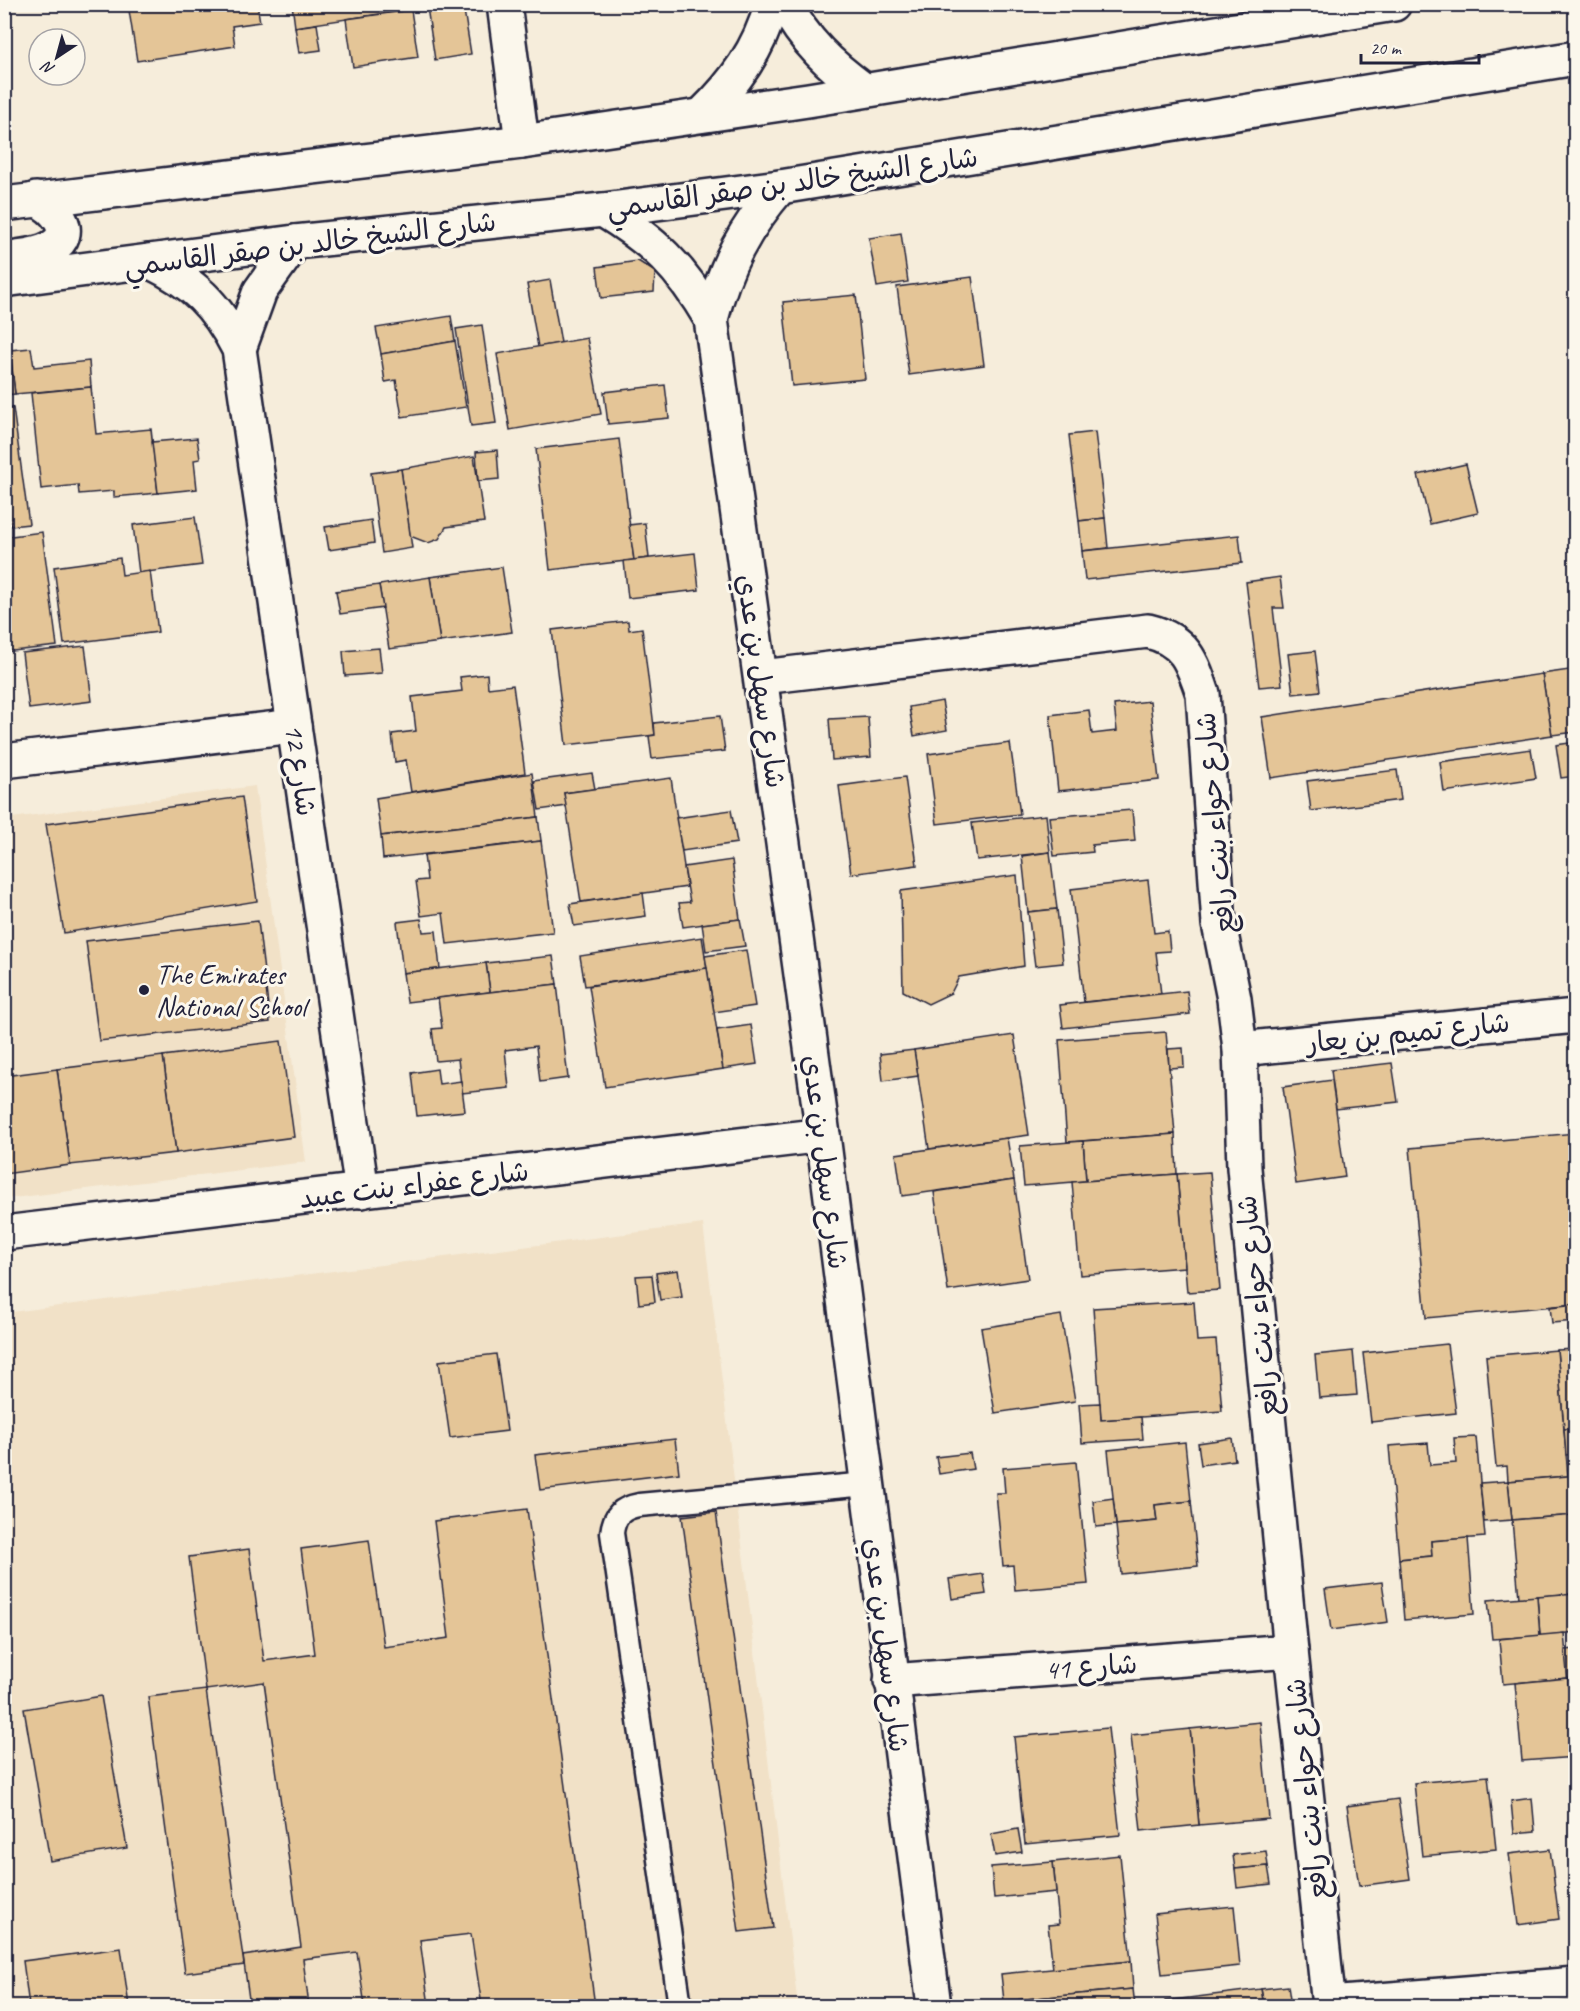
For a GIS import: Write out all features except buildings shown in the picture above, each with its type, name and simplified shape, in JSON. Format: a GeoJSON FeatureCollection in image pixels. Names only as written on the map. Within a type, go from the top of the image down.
{"type":"FeatureCollection","features":[{"type":"Feature","properties":{"kind":"street"},"geometry":{"type":"LineString","coordinates":[[504,4],[522,142]]}},
{"type":"Feature","properties":{"kind":"street"},"geometry":{"type":"LineString","coordinates":[[702,116],[729,89],[750,58],[772,4]]}},
{"type":"Feature","properties":{"kind":"street"},"geometry":{"type":"LineString","coordinates":[[785,4],[812,46],[837,70],[864,90]]}},
{"type":"Feature","properties":{"kind":"street"},"geometry":{"type":"LineString","coordinates":[[4,204],[522,142],[864,90],[1344,9],[1394,4]]}},
{"type":"Feature","properties":{"kind":"street","name":"شارع الشيخ خالد بن صقر القاسمي"},"geometry":{"type":"LineString","coordinates":[[4,280],[295,243],[603,210],[780,187],[1575,58]]}},
{"type":"Feature","properties":{"kind":"street","name":"شارع سهل بن عدي"},"geometry":{"type":"LineString","coordinates":[[711,319],[721,282],[736,248],[755,216],[780,187]]}},
{"type":"Feature","properties":{"kind":"street"},"geometry":{"type":"LineString","coordinates":[[4,259],[41,252],[51,248],[59,241],[63,230],[62,220],[56,210],[36,199]]}},
{"type":"Feature","properties":{"kind":"street","name":"شارع سهل بن عدي"},"geometry":{"type":"LineString","coordinates":[[603,210],[636,230],[666,255],[691,285],[711,319],[762,676],[823,1136],[934,2007]]}},
{"type":"Feature","properties":{"kind":"street","name":"شارع 12"},"geometry":{"type":"LineString","coordinates":[[239,349],[260,291],[295,243]]}},
{"type":"Feature","properties":{"kind":"street","name":"شارع 12"},"geometry":{"type":"LineString","coordinates":[[149,261],[178,275],[204,295],[224,320],[239,349],[363,1191]]}},
{"type":"Feature","properties":{"kind":"street","name":"شارع حواء بنت رافع"},"geometry":{"type":"LineString","coordinates":[[762,676],[1149,631],[1167,636],[1180,647],[1192,663],[1203,693],[1219,924],[1234,999],[1240,1049],[1244,1168],[1291,1651],[1329,2005]]}},
{"type":"Feature","properties":{"kind":"street"},"geometry":{"type":"LineString","coordinates":[[4,761],[294,726]]}},
{"type":"Feature","properties":{"kind":"street","name":"شارع تميم بن يعار"},"geometry":{"type":"LineString","coordinates":[[1240,1049],[1575,1016]]}},
{"type":"Feature","properties":{"kind":"street","name":"شارع عفراء بنت عبيد"},"geometry":{"type":"LineString","coordinates":[[4,1233],[823,1136]]}},
{"type":"Feature","properties":{"kind":"street","name":"شارع 41"},"geometry":{"type":"LineString","coordinates":[[891,1681],[1291,1651]]}},
{"type":"Feature","properties":{"kind":"street"},"geometry":{"type":"LineString","coordinates":[[1329,2005],[1575,1984]]}},
{"type":"Feature","properties":{"kind":"lane"},"geometry":{"type":"LineString","coordinates":[[680,2007],[612,1533],[613,1522],[619,1513],[639,1505],[867,1484]]}},
{"type":"Feature","properties":{"kind":"shaded area","name":"The Emirates National School"},"geometry":{"type":"Polygon","coordinates":[[[255,786],[306,1162],[5,1199],[4,819],[255,786]]]}},
{"type":"Feature","properties":{"kind":"shaded area"},"geometry":{"type":"Polygon","coordinates":[[[703,1224],[798,2006],[5,2006],[4,1313],[703,1224]]]}},
{"type":"Feature","properties":{"kind":"place","name":"The Emirates National School"},"geometry":{"type":"Point","coordinates":[144,990]}}]}
